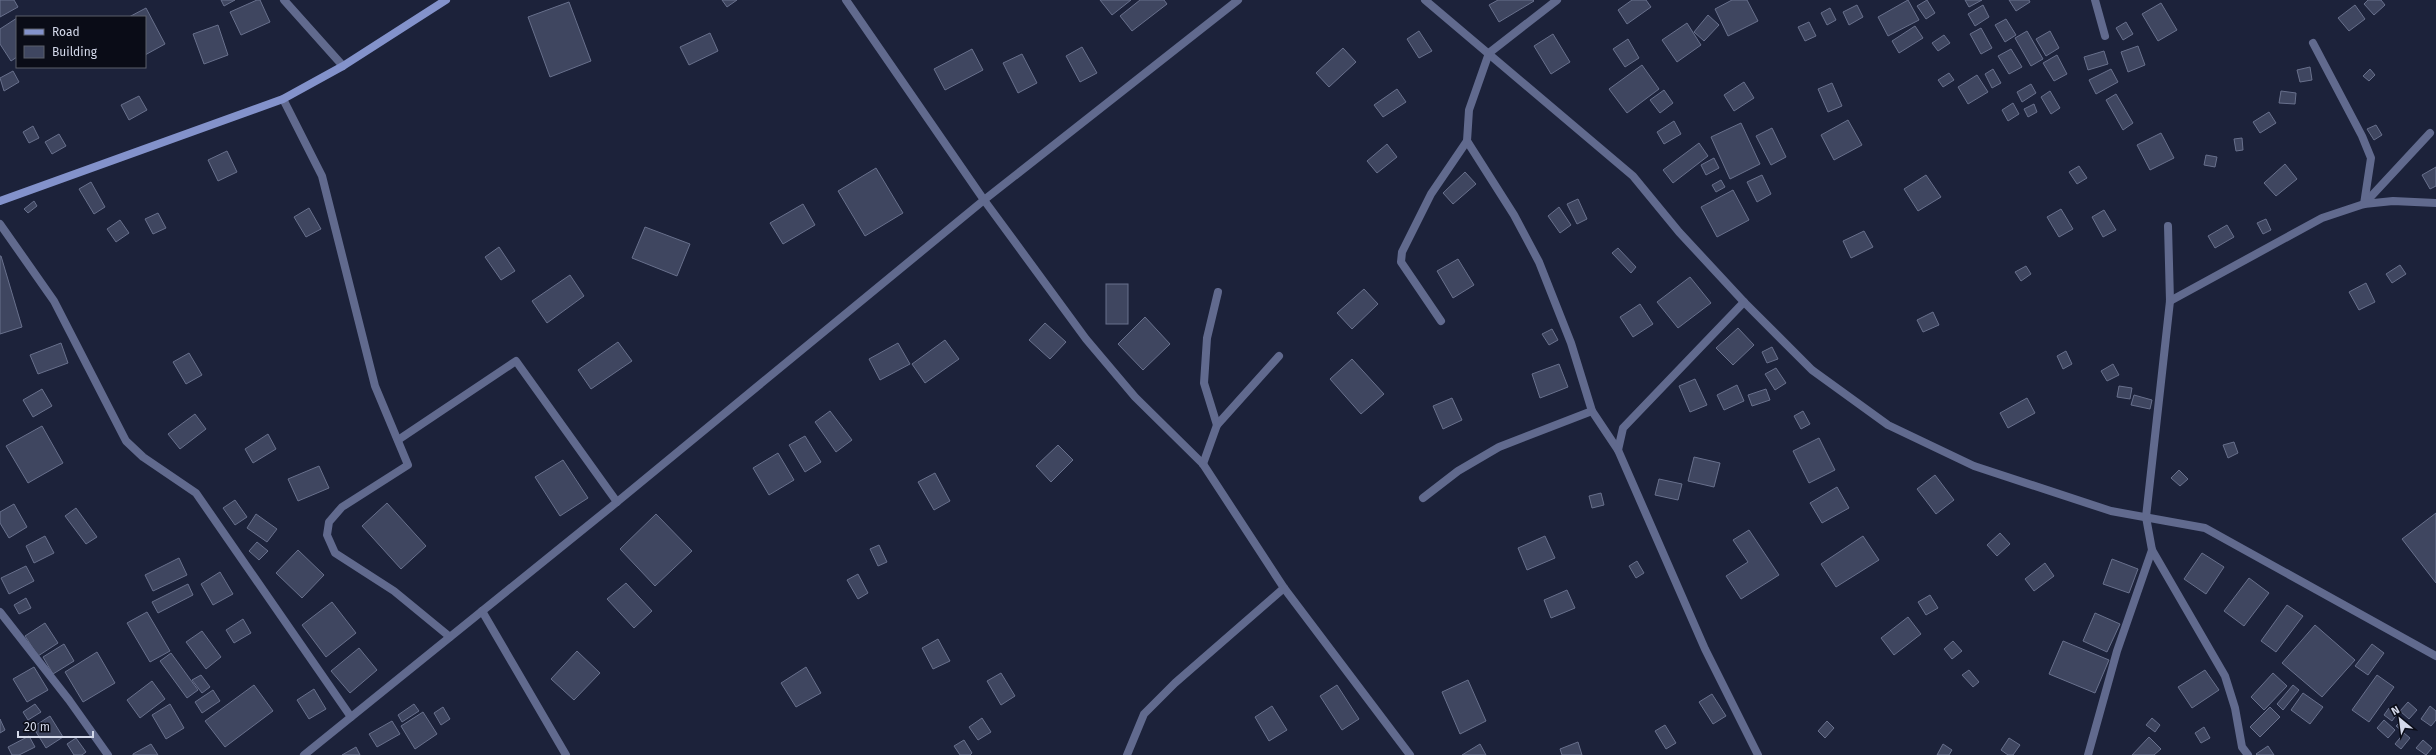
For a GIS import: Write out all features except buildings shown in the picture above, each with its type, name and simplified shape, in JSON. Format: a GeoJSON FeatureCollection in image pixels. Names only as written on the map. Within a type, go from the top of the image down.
{"type":"FeatureCollection","features":[{"type":"Feature","properties":{"kind":"street"},"geometry":{"type":"LineString","coordinates":[[284,0],[343,66]]}},
{"type":"Feature","properties":{"kind":"street"},"geometry":{"type":"LineString","coordinates":[[0,201],[283,99],[343,66],[446,0]]}},
{"type":"Feature","properties":{"kind":"street"},"geometry":{"type":"LineString","coordinates":[[846,0],[984,200],[1091,345],[1134,397],[1202,464],[1284,588],[1410,755]]}},
{"type":"Feature","properties":{"kind":"street"},"geometry":{"type":"LineString","coordinates":[[304,755],[618,502],[984,200],[1238,0]]}},
{"type":"Feature","properties":{"kind":"street"},"geometry":{"type":"LineString","coordinates":[[1425,0],[1633,176],[1680,232],[1744,302],[1812,370],[1888,425],[1974,466],[2111,511],[2205,528],[2436,656]]}},
{"type":"Feature","properties":{"kind":"street"},"geometry":{"type":"LineString","coordinates":[[1441,321],[1402,262],[1402,252],[1431,194],[1467,141],[1469,110],[1489,53],[1558,0]]}},
{"type":"Feature","properties":{"kind":"street"},"geometry":{"type":"LineString","coordinates":[[2095,0],[2105,36]]}},
{"type":"Feature","properties":{"kind":"street"},"geometry":{"type":"LineString","coordinates":[[2313,43],[2372,158],[2364,204]]}},
{"type":"Feature","properties":{"kind":"street"},"geometry":{"type":"LineString","coordinates":[[283,99],[322,176],[375,386],[408,465],[342,507],[329,522],[327,535],[335,553],[394,591],[450,637]]}},
{"type":"Feature","properties":{"kind":"street"},"geometry":{"type":"LineString","coordinates":[[2364,204],[2430,133]]}},
{"type":"Feature","properties":{"kind":"street"},"geometry":{"type":"LineString","coordinates":[[1467,141],[1514,215],[1539,262],[1571,343],[1592,410],[1618,450],[1705,649],[1758,755]]}},
{"type":"Feature","properties":{"kind":"street"},"geometry":{"type":"LineString","coordinates":[[2170,301],[2322,218],[2364,204],[2393,201],[2436,204]]}},
{"type":"Feature","properties":{"kind":"street"},"geometry":{"type":"LineString","coordinates":[[0,224],[54,301],[126,441],[143,457],[196,493],[351,717]]}},
{"type":"Feature","properties":{"kind":"street"},"geometry":{"type":"LineString","coordinates":[[2168,226],[2170,301],[2146,517],[2152,550],[2225,676],[2235,708],[2242,747],[2248,755]]}},
{"type":"Feature","properties":{"kind":"street"},"geometry":{"type":"LineString","coordinates":[[1216,425],[1204,383],[1207,338],[1218,292]]}},
{"type":"Feature","properties":{"kind":"street"},"geometry":{"type":"LineString","coordinates":[[1618,450],[1623,428],[1744,302]]}},
{"type":"Feature","properties":{"kind":"street"},"geometry":{"type":"LineString","coordinates":[[1202,464],[1216,425],[1279,356]]}},
{"type":"Feature","properties":{"kind":"street"},"geometry":{"type":"LineString","coordinates":[[398,440],[516,361],[618,502]]}},
{"type":"Feature","properties":{"kind":"street"},"geometry":{"type":"LineString","coordinates":[[1423,498],[1458,471],[1499,447],[1592,410]]}},
{"type":"Feature","properties":{"kind":"street"},"geometry":{"type":"LineString","coordinates":[[2088,755],[2117,651],[2152,550]]}},
{"type":"Feature","properties":{"kind":"street"},"geometry":{"type":"LineString","coordinates":[[1127,755],[1144,714],[1174,683],[1284,588]]}},
{"type":"Feature","properties":{"kind":"street"},"geometry":{"type":"LineString","coordinates":[[482,611],[566,755]]}},
{"type":"Feature","properties":{"kind":"street"},"geometry":{"type":"LineString","coordinates":[[0,612],[69,700],[108,755]]}}]}
